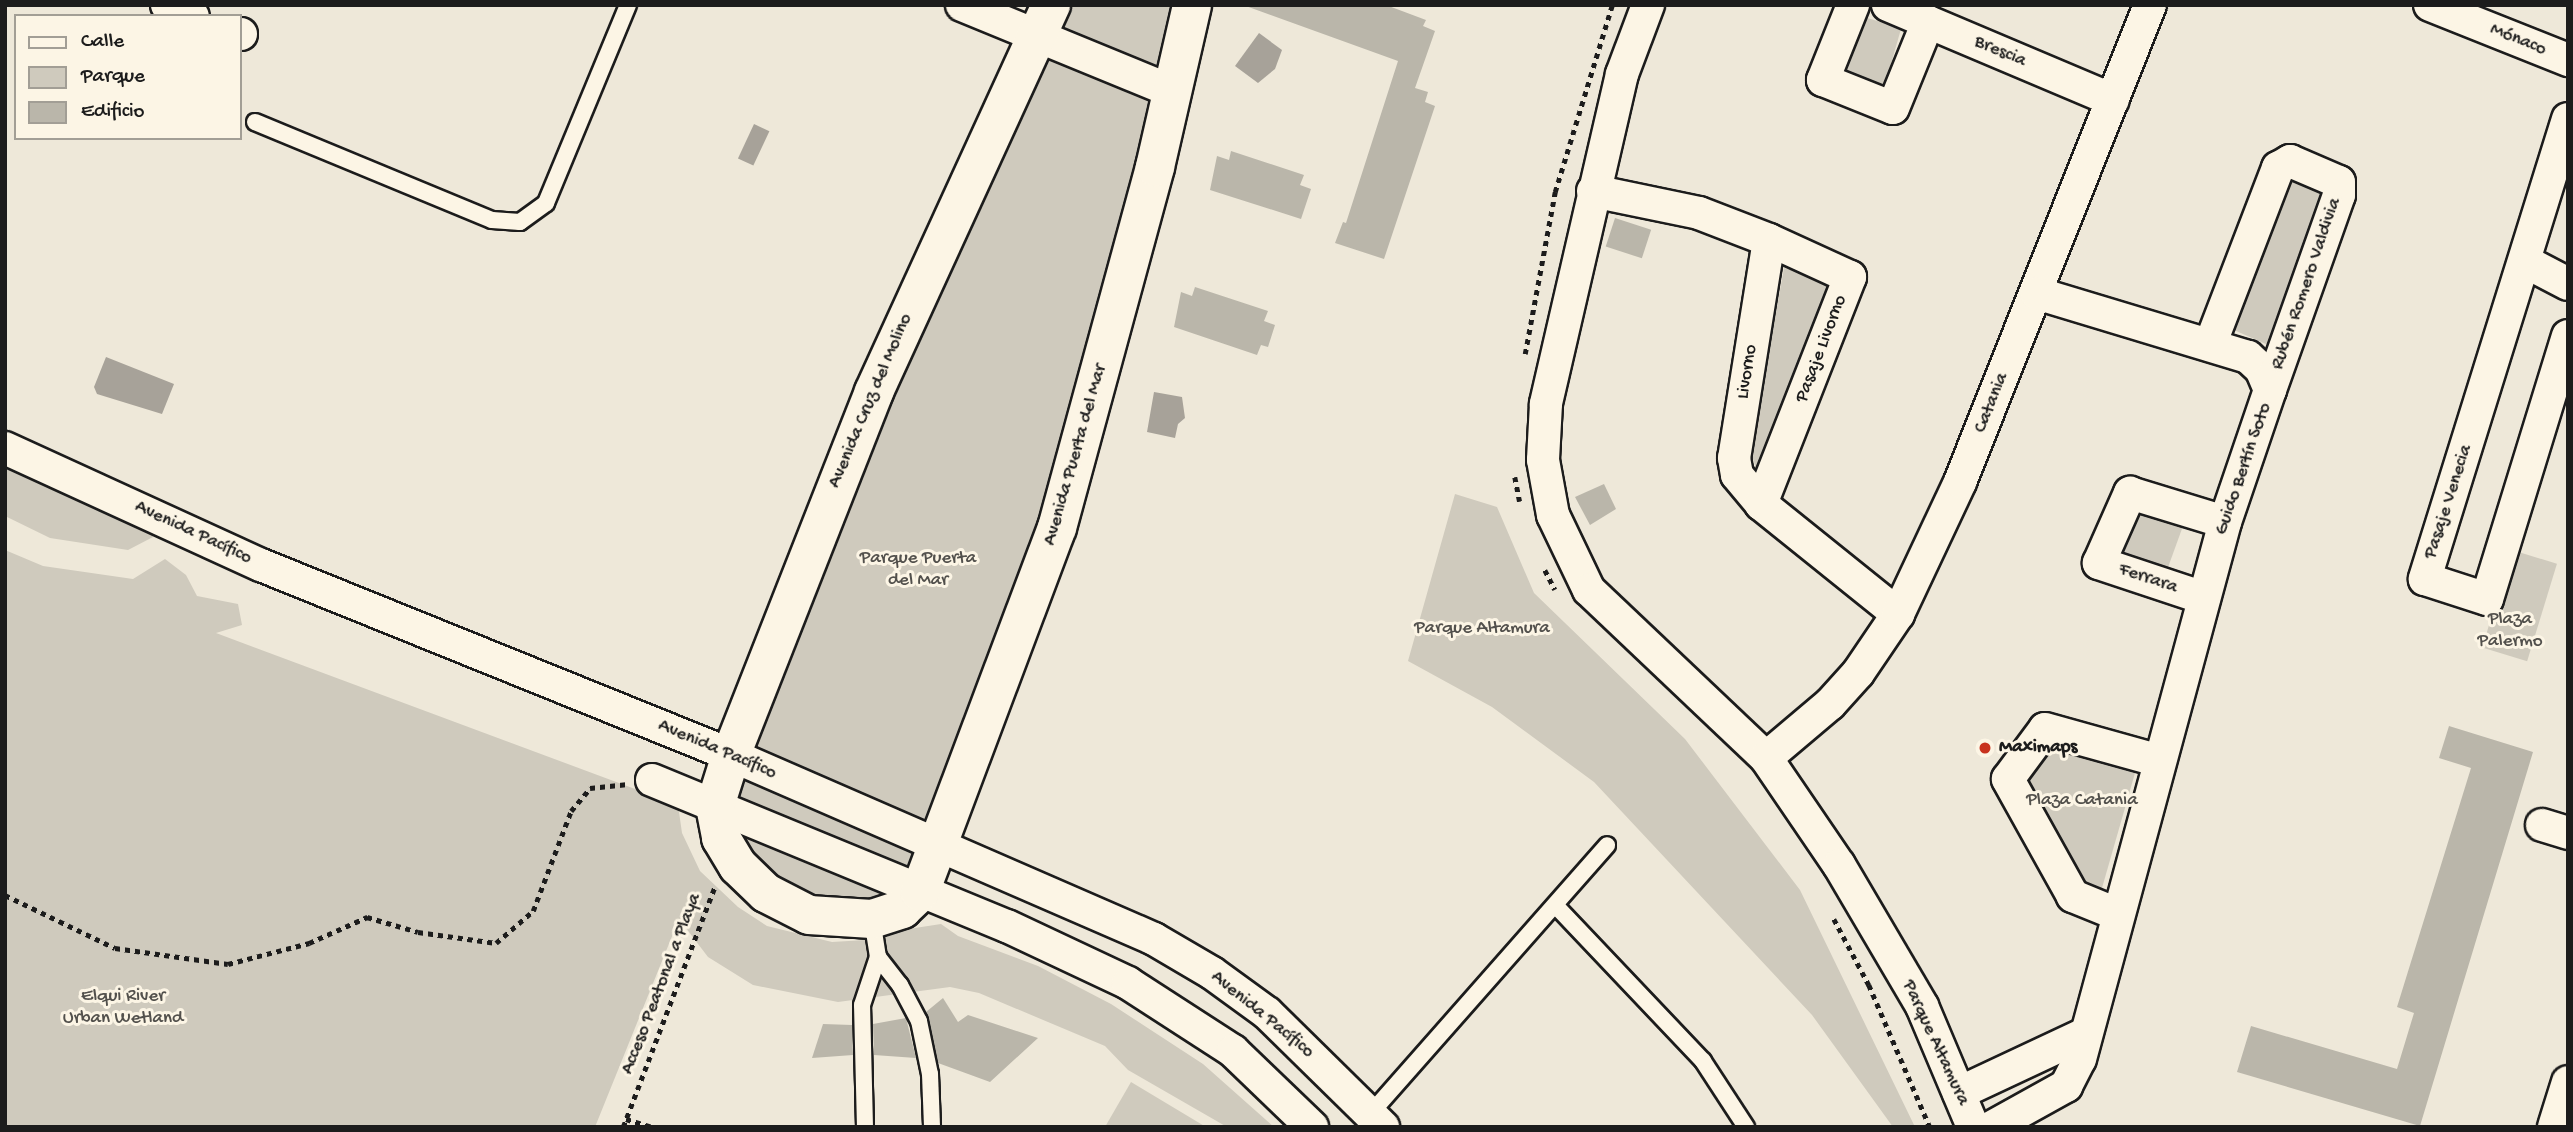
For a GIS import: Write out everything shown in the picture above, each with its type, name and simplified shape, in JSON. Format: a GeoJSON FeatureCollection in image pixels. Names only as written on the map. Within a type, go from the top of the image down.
{"type":"FeatureCollection","features":[{"type":"Feature","properties":{"kind":"street"},"geometry":{"type":"LineString","coordinates":[[962,5],[1043,21],[1172,91]]}},
{"type":"Feature","properties":{"kind":"street","name":"Avenida Puerta del Mar"},"geometry":{"type":"LineString","coordinates":[[920,892],[1057,528],[1087,428],[1192,5]]}},
{"type":"Feature","properties":{"kind":"street","name":"Parque Altamura"},"geometry":{"type":"LineString","coordinates":[[1648,5],[1622,74],[1592,191],[1546,404],[1544,460],[1553,515],[1589,590],[1766,758],[1839,865],[1922,1006],[1973,1127]]}},
{"type":"Feature","properties":{"kind":"street"},"geometry":{"type":"LineString","coordinates":[[1853,5],[1823,80],[1894,108],[1928,22]]}},
{"type":"Feature","properties":{"kind":"street","name":"Brescia"},"geometry":{"type":"LineString","coordinates":[[1888,5],[2113,100]]}},
{"type":"Feature","properties":{"kind":"street","name":"Catania"},"geometry":{"type":"LineString","coordinates":[[1766,758],[1830,704],[1872,654],[1898,614],[1960,482],[2150,5]]}},
{"type":"Feature","properties":{"kind":"street","name":"Mónaco"},"geometry":{"type":"LineString","coordinates":[[2430,5],[2567,59]]}},
{"type":"Feature","properties":{"kind":"street","name":"Avenida Cruz del Molino"},"geometry":{"type":"LineString","coordinates":[[715,806],[731,755],[874,391],[1043,21]]}},
{"type":"Feature","properties":{"kind":"street","name":"Pasaje Venecia"},"geometry":{"type":"LineString","coordinates":[[2568,119],[2526,262],[2425,579],[2487,599],[2568,336]]}},
{"type":"Feature","properties":{"kind":"street","name":"Rubén Romero Valdivia"},"geometry":{"type":"LineString","coordinates":[[2210,345],[2278,168],[2290,161],[2339,182],[2339,195],[2270,390]]}},
{"type":"Feature","properties":{"kind":"street"},"geometry":{"type":"LineString","coordinates":[[1592,191],[1687,210],[1769,240]]}},
{"type":"Feature","properties":{"kind":"street","name":"Pasaje Livorno"},"geometry":{"type":"LineString","coordinates":[[1761,504],[1850,277],[1769,240]]}},
{"type":"Feature","properties":{"kind":"street","name":"Livorno"},"geometry":{"type":"LineString","coordinates":[[1769,240],[1734,458],[1743,487],[1898,614]]}},
{"type":"Feature","properties":{"kind":"street"},"geometry":{"type":"LineString","coordinates":[[2526,262],[2568,284]]}},
{"type":"Feature","properties":{"kind":"street","name":"Guido Bertín Soto"},"geometry":{"type":"LineString","coordinates":[[1992,1127],[2066,1086],[2080,1059],[2225,522],[2270,390],[2261,369],[2248,357],[2036,293]]}},
{"type":"Feature","properties":{"kind":"street","name":"Avenida Pacífico"},"geometry":{"type":"LineString","coordinates":[[5,448],[261,565],[731,755],[1085,906],[1186,957],[1267,1013],[1377,1120]]}},
{"type":"Feature","properties":{"kind":"street","name":"Ferrara"},"geometry":{"type":"LineString","coordinates":[[2204,598],[2099,563],[2130,493],[2225,522]]}},
{"type":"Feature","properties":{"kind":"street"},"geometry":{"type":"LineString","coordinates":[[2117,914],[2073,896],[2008,779],[2045,729],[2160,761]]}},
{"type":"Feature","properties":{"kind":"street"},"geometry":{"type":"LineString","coordinates":[[652,780],[1007,926],[1128,984],[1233,1051],[1287,1099],[1312,1127]]}},
{"type":"Feature","properties":{"kind":"street"},"geometry":{"type":"LineString","coordinates":[[715,806],[728,852],[752,882],[789,907],[826,919],[872,919],[902,909],[920,892]]}},
{"type":"Feature","properties":{"kind":"street"},"geometry":{"type":"LineString","coordinates":[[1959,1093],[2085,1034]]}},
{"type":"Feature","properties":{"kind":"street"},"geometry":{"type":"LineString","coordinates":[[1287,1099],[1324,1066]]}},
{"type":"Feature","properties":{"kind":"street"},"geometry":{"type":"LineString","coordinates":[[2554,1127],[2568,1082]]}},
{"type":"Feature","properties":{"kind":"lane"},"geometry":{"type":"LineString","coordinates":[[255,122],[492,220],[520,222],[546,203],[628,5]]}},
{"type":"Feature","properties":{"kind":"lane"},"geometry":{"type":"LineString","coordinates":[[1377,1120],[1607,845]]}},
{"type":"Feature","properties":{"kind":"lane"},"geometry":{"type":"LineString","coordinates":[[1556,906],[1703,1061],[1745,1127]]}},
{"type":"Feature","properties":{"kind":"lane"},"geometry":{"type":"LineString","coordinates":[[865,1127],[862,1005],[878,957],[872,919]]}},
{"type":"Feature","properties":{"kind":"lane"},"geometry":{"type":"LineString","coordinates":[[878,957],[900,985],[919,1021],[930,1074],[932,1127]]}},
{"type":"Feature","properties":{"kind":"path"},"geometry":{"type":"LineString","coordinates":[[1524,360],[1555,192],[1582,92],[1612,5]]}},
{"type":"Feature","properties":{"kind":"path"},"geometry":{"type":"LineString","coordinates":[[1515,466],[1515,490],[1522,510]]}},
{"type":"Feature","properties":{"kind":"path"},"geometry":{"type":"LineString","coordinates":[[1541,560],[1550,585],[1560,595]]}},
{"type":"Feature","properties":{"kind":"path"},"geometry":{"type":"LineString","coordinates":[[5,895],[116,948],[228,964],[309,943],[368,917],[418,932],[496,943],[533,911],[571,811],[590,788],[652,780]]}},
{"type":"Feature","properties":{"kind":"path","name":"Acceso Peatonal a Playa"},"geometry":{"type":"LineString","coordinates":[[623,1127],[728,852]]}},
{"type":"Feature","properties":{"kind":"path"},"geometry":{"type":"LineString","coordinates":[[1830,910],[1869,985],[1930,1127]]}},
{"type":"Feature","properties":{"kind":"path"},"geometry":{"type":"LineString","coordinates":[[626,1119],[653,1127]]}},
{"type":"Feature","properties":{"kind":"green space","name":"Parque Puerta del Mar"},"geometry":{"type":"Polygon","coordinates":[[[1062,5],[1177,5],[1043,524],[897,897],[829,906],[761,870],[735,823],[743,779],[822,536],[1062,5]]]}},
{"type":"Feature","properties":{"kind":"green space"},"geometry":{"type":"Polygon","coordinates":[[[1860,16],[1901,28],[1885,85],[1844,73],[1860,16]]]}},
{"type":"Feature","properties":{"kind":"green space"},"geometry":{"type":"Polygon","coordinates":[[[2294,174],[2321,184],[2325,203],[2275,348],[2227,327],[2280,189],[2294,174]]]}},
{"type":"Feature","properties":{"kind":"green space"},"geometry":{"type":"Polygon","coordinates":[[[1784,268],[1830,282],[1828,304],[1757,472],[1751,452],[1784,268]]]}},
{"type":"Feature","properties":{"kind":"green space"},"geometry":{"type":"Polygon","coordinates":[[[5,465],[150,528],[153,537],[128,550],[50,538],[5,516],[5,465]]]}},
{"type":"Feature","properties":{"kind":"green space","name":"Parque Altamura"},"geometry":{"type":"Polygon","coordinates":[[[1455,494],[1497,507],[1534,593],[1685,739],[1800,890],[1915,1127],[1893,1127],[1812,1015],[1594,782],[1492,707],[1408,661],[1455,494]]]}},
{"type":"Feature","properties":{"kind":"green space"},"geometry":{"type":"Polygon","coordinates":[[[2136,509],[2183,526],[2166,572],[2119,555],[2136,509]]]}},
{"type":"Feature","properties":{"kind":"green space","name":"Elqui River Urban Wetland"},"geometry":{"type":"Polygon","coordinates":[[[5,550],[43,566],[133,579],[165,559],[186,575],[197,596],[238,604],[242,625],[216,633],[678,805],[682,833],[700,871],[738,907],[767,926],[832,942],[882,939],[902,930],[941,924],[958,936],[1038,966],[1111,1004],[1203,1064],[1274,1127],[1227,1127],[1128,1070],[1105,1046],[979,993],[950,987],[838,1002],[753,985],[708,957],[679,919],[595,1127],[5,1127],[5,550]]]}},
{"type":"Feature","properties":{"kind":"green space","name":"Plaza Palermo"},"geometry":{"type":"Polygon","coordinates":[[[2512,550],[2557,564],[2527,661],[2482,648],[2512,550]]]}},
{"type":"Feature","properties":{"kind":"green space","name":"Plaza Catania"},"geometry":{"type":"Polygon","coordinates":[[[2048,747],[2135,773],[2102,888],[2083,885],[2023,779],[2048,747]]]}},
{"type":"Feature","properties":{"kind":"green space"},"geometry":{"type":"Polygon","coordinates":[[[1131,1082],[1206,1127],[1105,1127],[1131,1082]]]}},
{"type":"Feature","properties":{"kind":"shaded area"},"geometry":{"type":"Polygon","coordinates":[[[1259,33],[1282,50],[1275,69],[1258,83],[1235,66],[1259,33]]]}},
{"type":"Feature","properties":{"kind":"shaded area"},"geometry":{"type":"Polygon","coordinates":[[[754,124],[769,131],[753,166],[738,158],[754,124]]]}},
{"type":"Feature","properties":{"kind":"shaded area"},"geometry":{"type":"Polygon","coordinates":[[[106,357],[174,384],[162,414],[97,394],[94,387],[106,357]]]}},
{"type":"Feature","properties":{"kind":"shaded area"},"geometry":{"type":"Polygon","coordinates":[[[1154,392],[1182,397],[1185,418],[1178,424],[1175,438],[1147,432],[1154,392]]]}},
{"type":"Feature","properties":{"kind":"building"},"geometry":{"type":"Polygon","coordinates":[[[1243,5],[1386,5],[1426,20],[1423,26],[1435,31],[1415,88],[1428,92],[1425,102],[1435,106],[1384,259],[1335,243],[1343,222],[1346,223],[1398,61],[1243,5]]]}},
{"type":"Feature","properties":{"kind":"building"},"geometry":{"type":"Polygon","coordinates":[[[1231,151],[1304,175],[1300,185],[1311,189],[1301,219],[1210,190],[1217,156],[1229,160],[1231,151]]]}},
{"type":"Feature","properties":{"kind":"building"},"geometry":{"type":"Polygon","coordinates":[[[1615,218],[1651,230],[1642,258],[1606,247],[1615,218]]]}},
{"type":"Feature","properties":{"kind":"building"},"geometry":{"type":"Polygon","coordinates":[[[1195,287],[1268,311],[1264,321],[1275,325],[1268,347],[1261,345],[1257,355],[1174,327],[1181,292],[1192,296],[1195,287]]]}},
{"type":"Feature","properties":{"kind":"building"},"geometry":{"type":"Polygon","coordinates":[[[1604,484],[1616,509],[1590,525],[1575,497],[1604,484]]]}},
{"type":"Feature","properties":{"kind":"building"},"geometry":{"type":"Polygon","coordinates":[[[2449,726],[2533,752],[2420,1126],[2237,1072],[2251,1026],[2397,1069],[2414,1013],[2397,1007],[2471,768],[2439,758],[2449,726]]]}},
{"type":"Feature","properties":{"kind":"building"},"geometry":{"type":"Polygon","coordinates":[[[943,998],[958,1022],[968,1015],[1038,1038],[990,1082],[938,1063],[926,1012],[943,998]]]}},
{"type":"Feature","properties":{"kind":"building"},"geometry":{"type":"Polygon","coordinates":[[[906,1018],[916,1058],[874,1055],[873,1024],[906,1018]]]}},
{"type":"Feature","properties":{"kind":"building"},"geometry":{"type":"Polygon","coordinates":[[[823,1024],[852,1025],[853,1055],[812,1058],[823,1024]]]}},
{"type":"Feature","properties":{"kind":"place","name":"Maximaps"},"geometry":{"type":"Point","coordinates":[1985,748]}}]}
